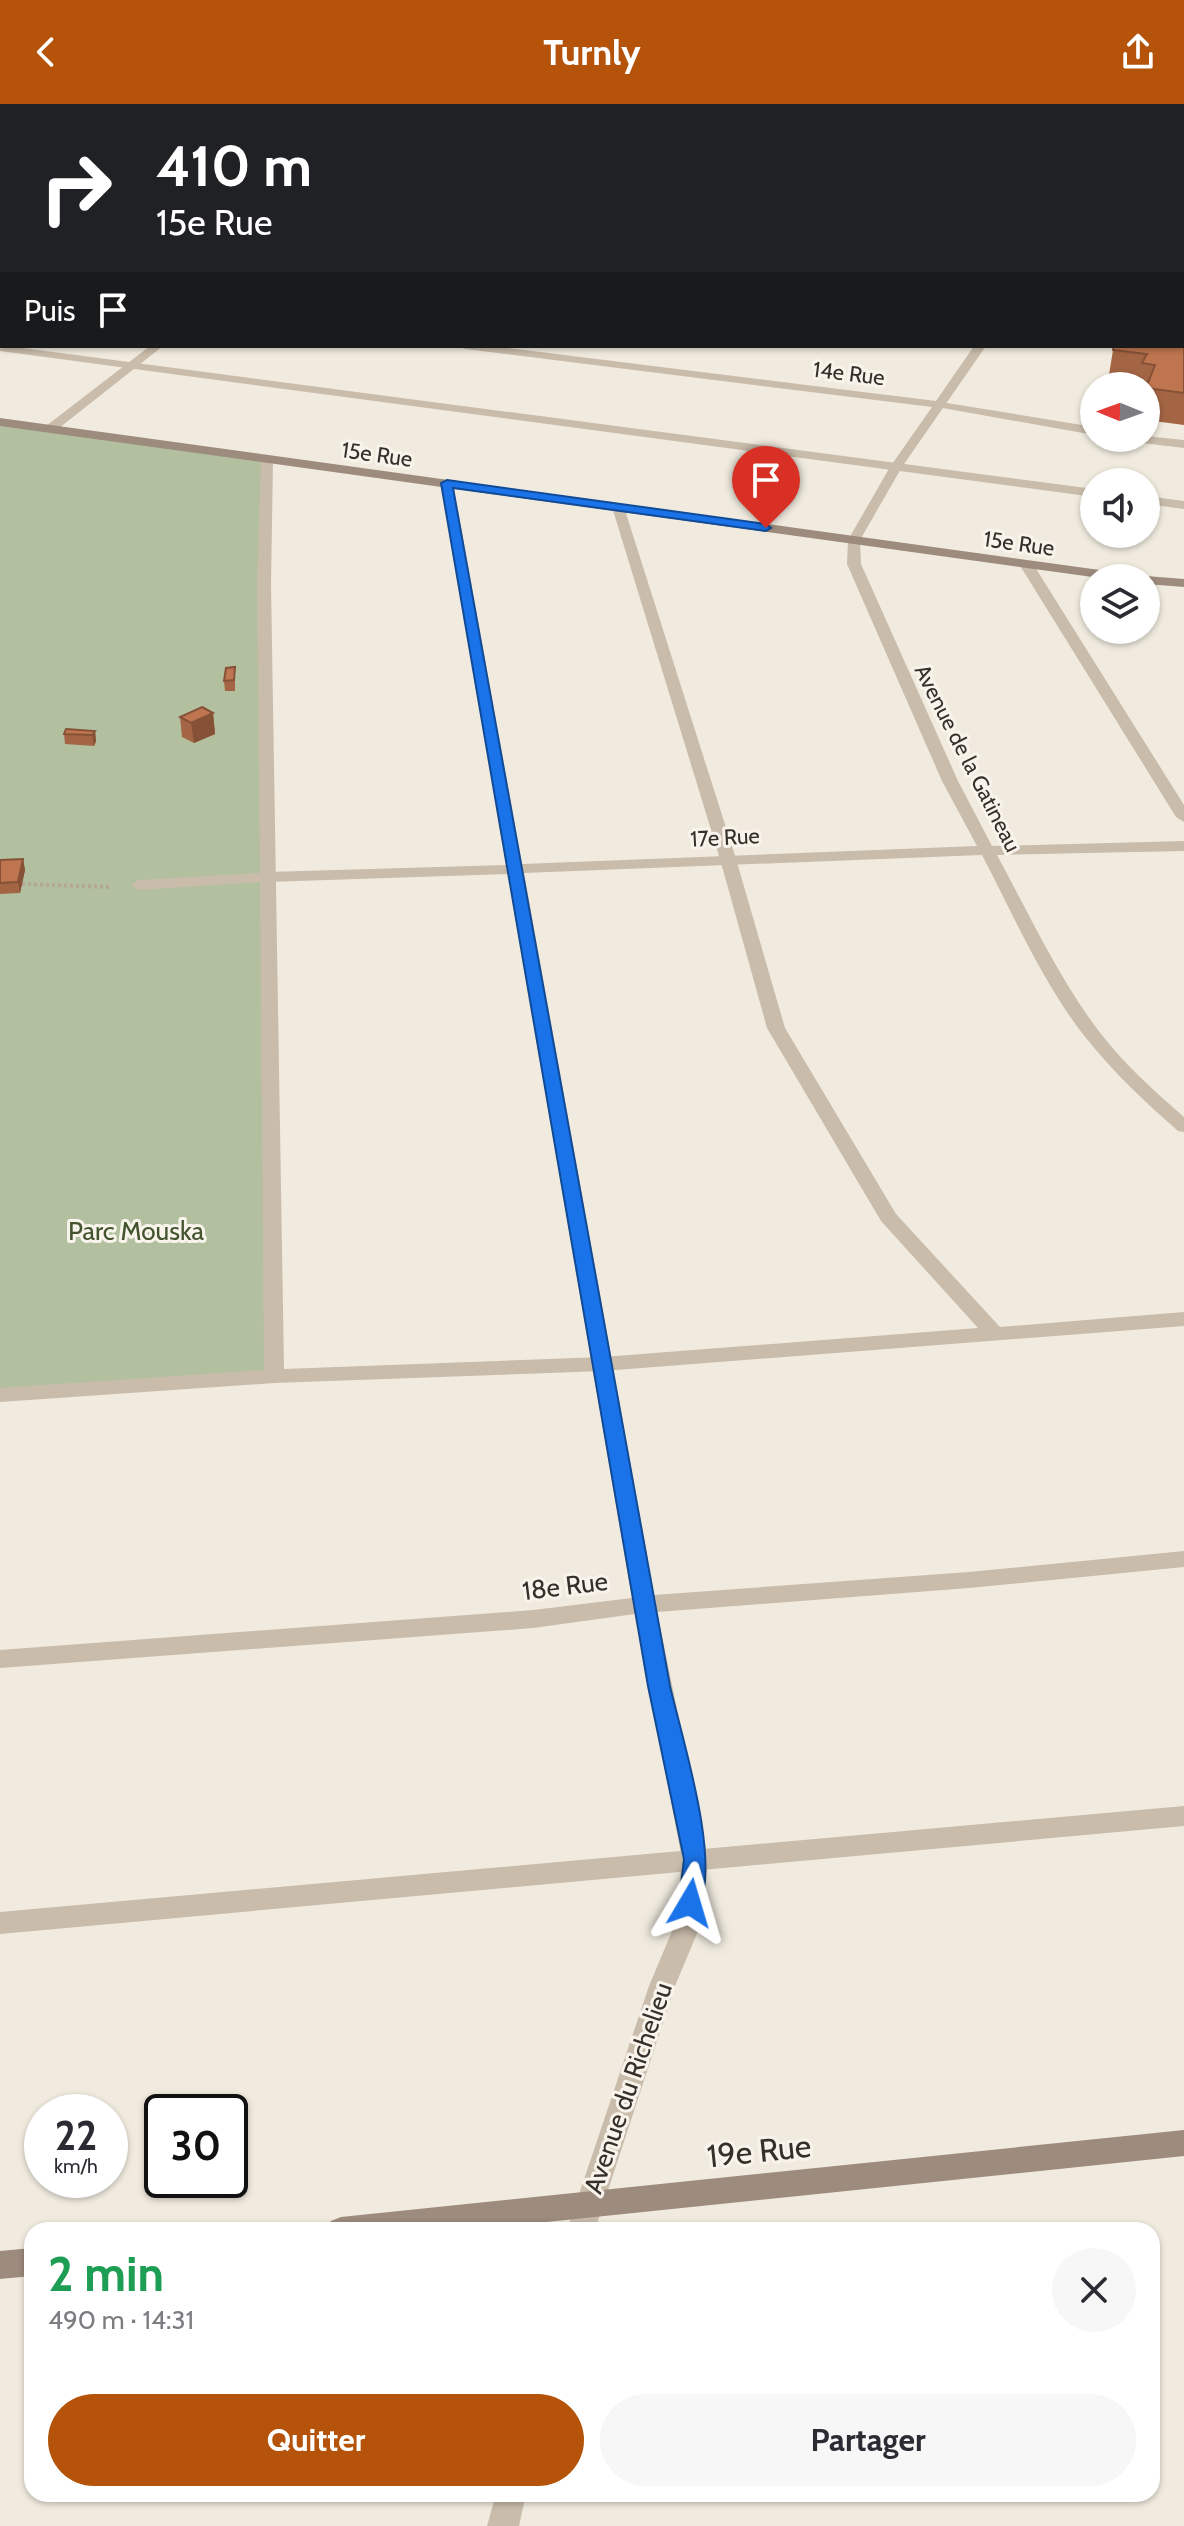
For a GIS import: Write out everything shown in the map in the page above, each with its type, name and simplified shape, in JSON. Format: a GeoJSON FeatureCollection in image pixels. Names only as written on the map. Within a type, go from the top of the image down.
{"type":"FeatureCollection","features":[{"type":"Feature","properties":{"kind":"street"},"geometry":{"type":"LineString","coordinates":[[0,348],[1080,491]]}},
{"type":"Feature","properties":{"kind":"street"},"geometry":{"type":"LineString","coordinates":[[50,429],[154,348]]}},
{"type":"Feature","properties":{"kind":"street","name":"14e Rue"},"geometry":{"type":"LineString","coordinates":[[481,348],[941,405],[1080,429]]}},
{"type":"Feature","properties":{"kind":"street"},"geometry":{"type":"LineString","coordinates":[[854,540],[896,467],[979,348]]}},
{"type":"Feature","properties":{"kind":"street","name":"15e Rue"},"geometry":{"type":"LineString","coordinates":[[0,422],[1080,571]]}},
{"type":"Feature","properties":{"kind":"street"},"geometry":{"type":"LineString","coordinates":[[1160,441],[1184,444]]}},
{"type":"Feature","properties":{"kind":"street"},"geometry":{"type":"LineString","coordinates":[[267,460],[264,584],[274,1376]]}},
{"type":"Feature","properties":{"kind":"street","name":"Avenue du Richelieu"},"geometry":{"type":"LineString","coordinates":[[447,483],[647,1604],[659,1686],[695,1859],[688,1924],[662,1986],[585,2217]]}},
{"type":"Feature","properties":{"kind":"street"},"geometry":{"type":"LineString","coordinates":[[1160,502],[1184,505]]}},
{"type":"Feature","properties":{"kind":"street"},"geometry":{"type":"LineString","coordinates":[[618,507],[728,859],[776,1028],[888,1217],[995,1334]]}},
{"type":"Feature","properties":{"kind":"street","name":"Avenue de la Gatineau"},"geometry":{"type":"LineString","coordinates":[[854,540],[854,564],[950,781],[989,848],[1056,979],[1091,1033],[1130,1079],[1184,1127]]}},
{"type":"Feature","properties":{"kind":"street"},"geometry":{"type":"LineString","coordinates":[[1026,564],[1184,817]]}},
{"type":"Feature","properties":{"kind":"street"},"geometry":{"type":"LineString","coordinates":[[1160,581],[1184,583]]}},
{"type":"Feature","properties":{"kind":"street","name":"17e Rue"},"geometry":{"type":"LineString","coordinates":[[139,885],[268,877],[517,871],[989,848],[1184,846]]}},
{"type":"Feature","properties":{"kind":"street"},"geometry":{"type":"LineString","coordinates":[[0,1395],[274,1376],[603,1364],[1184,1319]]}},
{"type":"Feature","properties":{"kind":"street","name":"18e Rue"},"geometry":{"type":"LineString","coordinates":[[0,1659],[533,1619],[647,1604],[969,1580],[1184,1559]]}},
{"type":"Feature","properties":{"kind":"street"},"geometry":{"type":"LineString","coordinates":[[0,1923],[1184,1816]]}},
{"type":"Feature","properties":{"kind":"street","name":"19e Rue"},"geometry":{"type":"LineString","coordinates":[[491,2222],[585,2217],[1184,2143]]}},
{"type":"Feature","properties":{"kind":"street"},"geometry":{"type":"LineString","coordinates":[[0,2265],[24,2263]]}},
{"type":"Feature","properties":{"kind":"street"},"geometry":{"type":"LineString","coordinates":[[503,2526],[509,2502]]}},
{"type":"Feature","properties":{"kind":"path"},"geometry":{"type":"LineString","coordinates":[[22,884],[92,889]]}},
{"type":"Feature","properties":{"kind":"green space","name":"Parc Mouska"},"geometry":{"type":"Polygon","coordinates":[[[0,422],[267,460],[274,1376],[0,1395],[0,422]]]}},
{"type":"Feature","properties":{"kind":"building"},"geometry":{"type":"Polygon","coordinates":[[[1184,348],[1184,393],[1160,390],[1160,372],[1152,372],[1155,365],[1142,363],[1147,354],[1113,350],[1184,348]]]}},
{"type":"Feature","properties":{"kind":"building"},"geometry":{"type":"Polygon","coordinates":[[[235,667],[234,680],[224,681],[226,668],[235,667]]]}},
{"type":"Feature","properties":{"kind":"building"},"geometry":{"type":"Polygon","coordinates":[[[202,707],[213,713],[191,723],[180,717],[202,707]]]}},
{"type":"Feature","properties":{"kind":"building"},"geometry":{"type":"Polygon","coordinates":[[[66,729],[95,731],[92,735],[64,734],[66,729]]]}},
{"type":"Feature","properties":{"kind":"building"},"geometry":{"type":"Polygon","coordinates":[[[23,859],[18,882],[0,883],[0,860],[23,859]]]}},
{"type":"Feature","properties":{"kind":"route"},"geometry":{"type":"LineString","coordinates":[[690,1903],[695,1859],[686,1805],[659,1686],[647,1604],[447,483],[766,528]]}}]}
